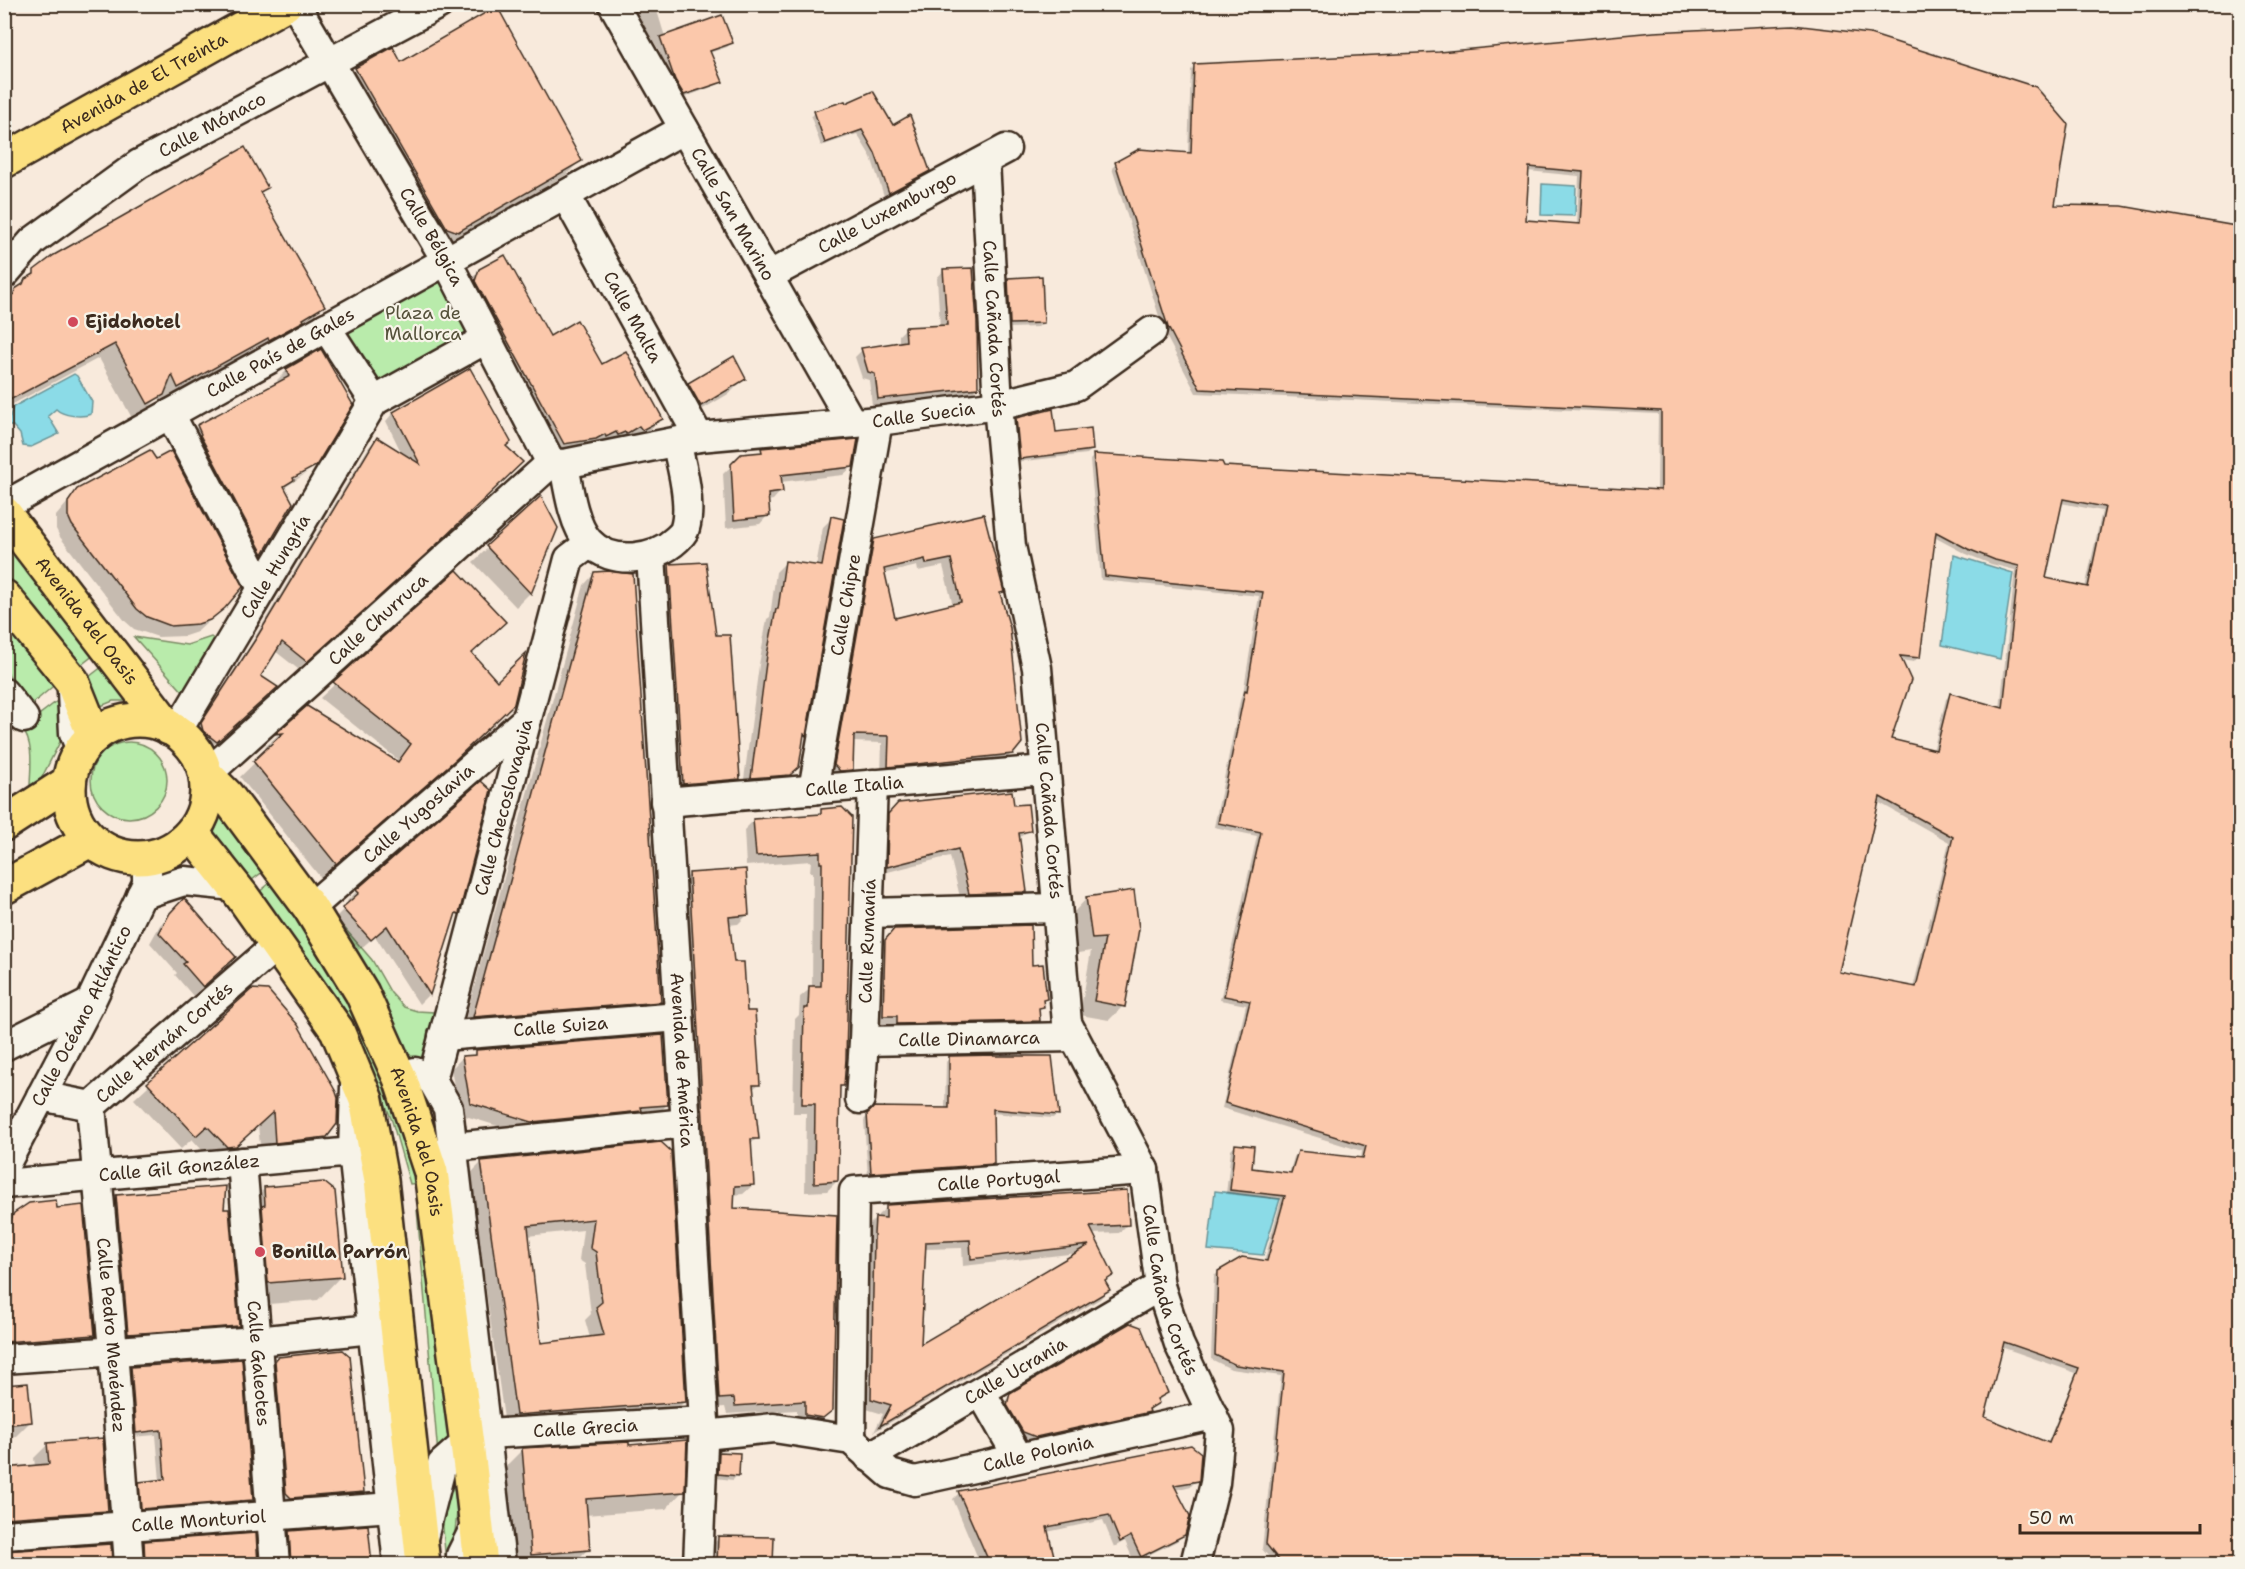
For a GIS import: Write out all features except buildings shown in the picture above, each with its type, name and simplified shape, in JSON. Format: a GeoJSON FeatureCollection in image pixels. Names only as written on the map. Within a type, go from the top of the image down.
{"type":"FeatureCollection","features":[{"type":"Feature","properties":{"kind":"main road","name":"Avenida de El Treinta"},"geometry":{"type":"LineString","coordinates":[[4,161],[285,4]]}},
{"type":"Feature","properties":{"kind":"main road","name":"Avenida del Oasis"},"geometry":{"type":"LineString","coordinates":[[4,513],[173,730]]}},
{"type":"Feature","properties":{"kind":"main road"},"geometry":{"type":"LineString","coordinates":[[4,597],[15,619],[72,681],[87,743]]}},
{"type":"Feature","properties":{"kind":"main road"},"geometry":{"type":"LineString","coordinates":[[129,721],[150,722],[173,730],[186,740],[198,756],[206,775],[207,795],[202,815],[192,833],[179,845],[164,854],[147,858],[127,858],[107,852],[90,840],[77,824],[70,804],[69,782],[75,761],[87,743],[108,725],[129,721]]}},
{"type":"Feature","properties":{"kind":"main road","name":"Avenida del Oasis"},"geometry":{"type":"LineString","coordinates":[[206,775],[227,796],[310,908],[362,993],[393,1062],[431,1172],[477,1438],[477,1523],[481,1564]]}},
{"type":"Feature","properties":{"kind":"main road"},"geometry":{"type":"LineString","coordinates":[[4,824],[69,782]]}},
{"type":"Feature","properties":{"kind":"main road","name":"Avenida del Oasis"},"geometry":{"type":"LineString","coordinates":[[192,833],[234,886],[337,1030],[366,1100],[381,1180],[414,1558]]}},
{"type":"Feature","properties":{"kind":"main road"},"geometry":{"type":"LineString","coordinates":[[4,887],[90,840]]}},
{"type":"Feature","properties":{"kind":"street","name":"Calle Bélgica"},"geometry":{"type":"LineString","coordinates":[[295,4],[446,260],[486,339],[558,464],[580,526],[590,543]]}},
{"type":"Feature","properties":{"kind":"street","name":"Calle Mónaco"},"geometry":{"type":"LineString","coordinates":[[4,274],[33,241],[139,164],[330,63],[403,13],[439,4]]}},
{"type":"Feature","properties":{"kind":"street","name":"Calle San Marino"},"geometry":{"type":"LineString","coordinates":[[613,4],[768,276],[865,422]]}},
{"type":"Feature","properties":{"kind":"street","name":"Calle País de Gales"},"geometry":{"type":"LineString","coordinates":[[4,507],[684,129]]}},
{"type":"Feature","properties":{"kind":"street","name":"Calle Luxemburgo"},"geometry":{"type":"LineString","coordinates":[[768,276],[995,155]]}},
{"type":"Feature","properties":{"kind":"street","name":"Calle Cañada Cortés"},"geometry":{"type":"LineString","coordinates":[[995,155],[998,405],[1011,546],[1037,668],[1066,1023],[1144,1170],[1160,1286],[1179,1344],[1216,1423]]}},
{"type":"Feature","properties":{"kind":"street","name":"Calle Malta"},"geometry":{"type":"LineString","coordinates":[[566,196],[688,440],[688,508],[685,531],[670,546],[651,555]]}},
{"type":"Feature","properties":{"kind":"street"},"geometry":{"type":"LineString","coordinates":[[326,327],[374,401],[486,339]]}},
{"type":"Feature","properties":{"kind":"street","name":"Calle Suecia"},"geometry":{"type":"LineString","coordinates":[[558,464],[688,440],[865,422],[998,405],[1076,386],[1152,331]]}},
{"type":"Feature","properties":{"kind":"street","name":"Calle Hungría"},"geometry":{"type":"LineString","coordinates":[[173,730],[262,588],[374,401]]}},
{"type":"Feature","properties":{"kind":"street"},"geometry":{"type":"LineString","coordinates":[[170,414],[262,588]]}},
{"type":"Feature","properties":{"kind":"street","name":"Calle Chipre"},"geometry":{"type":"LineString","coordinates":[[813,790],[865,422]]}},
{"type":"Feature","properties":{"kind":"street","name":"Calle Churruca"},"geometry":{"type":"LineString","coordinates":[[206,775],[558,464]]}},
{"type":"Feature","properties":{"kind":"street"},"geometry":{"type":"LineString","coordinates":[[590,543],[608,554],[629,558],[651,555]]}},
{"type":"Feature","properties":{"kind":"street","name":"Calle Checoslovaquia"},"geometry":{"type":"LineString","coordinates":[[432,1080],[569,559],[590,543]]}},
{"type":"Feature","properties":{"kind":"street","name":"Avenida de América"},"geometry":{"type":"LineString","coordinates":[[651,555],[704,1428],[698,1564]]}},
{"type":"Feature","properties":{"kind":"street"},"geometry":{"type":"LineString","coordinates":[[4,693],[24,718]]}},
{"type":"Feature","properties":{"kind":"street","name":"Calle Yugoslavia"},"geometry":{"type":"LineString","coordinates":[[310,908],[527,719]]}},
{"type":"Feature","properties":{"kind":"street","name":"Calle Italia"},"geometry":{"type":"LineString","coordinates":[[665,802],[1046,770]]}},
{"type":"Feature","properties":{"kind":"street","name":"Calle Rumanía"},"geometry":{"type":"LineString","coordinates":[[860,1099],[873,784]]}},
{"type":"Feature","properties":{"kind":"street","name":"Calle Océano Atlántico"},"geometry":{"type":"LineString","coordinates":[[4,1167],[90,1003],[147,883],[147,858]]}},
{"type":"Feature","properties":{"kind":"street"},"geometry":{"type":"LineString","coordinates":[[141,895],[184,881],[234,886]]}},
{"type":"Feature","properties":{"kind":"street"},"geometry":{"type":"LineString","coordinates":[[869,913],[1057,908]]}},
{"type":"Feature","properties":{"kind":"street","name":"Calle Hernán Cortés"},"geometry":{"type":"LineString","coordinates":[[41,1096],[91,1106],[276,945]]}},
{"type":"Feature","properties":{"kind":"street"},"geometry":{"type":"LineString","coordinates":[[4,1046],[90,1003]]}},
{"type":"Feature","properties":{"kind":"street","name":"Calle Suiza"},"geometry":{"type":"LineString","coordinates":[[443,1036],[679,1017]]}},
{"type":"Feature","properties":{"kind":"street","name":"Calle Dinamarca"},"geometry":{"type":"LineString","coordinates":[[864,1041],[1074,1037]]}},
{"type":"Feature","properties":{"kind":"street"},"geometry":{"type":"LineString","coordinates":[[393,1062],[432,1080]]}},
{"type":"Feature","properties":{"kind":"street","name":"Avenida del Oasis"},"geometry":{"type":"LineString","coordinates":[[356,1075],[353,1152],[392,1507],[414,1558]]}},
{"type":"Feature","properties":{"kind":"street","name":"Avenida del Oasis"},"geometry":{"type":"LineString","coordinates":[[432,1080],[448,1108],[454,1147],[477,1438],[501,1564]]}},
{"type":"Feature","properties":{"kind":"street","name":"Calle Pedro Menéndez"},"geometry":{"type":"LineString","coordinates":[[91,1106],[129,1564]]}},
{"type":"Feature","properties":{"kind":"street"},"geometry":{"type":"LineString","coordinates":[[431,1172],[454,1147],[686,1123]]}},
{"type":"Feature","properties":{"kind":"street","name":"Calle Gil González"},"geometry":{"type":"LineString","coordinates":[[4,1184],[353,1152]]}},
{"type":"Feature","properties":{"kind":"street","name":"Calle Galeotes"},"geometry":{"type":"LineString","coordinates":[[242,1162],[275,1564]]}},
{"type":"Feature","properties":{"kind":"street","name":"Calle Portugal"},"geometry":{"type":"LineString","coordinates":[[860,1449],[854,1191],[1144,1170]]}},
{"type":"Feature","properties":{"kind":"street","name":"Calle Ucrania"},"geometry":{"type":"LineString","coordinates":[[860,1449],[981,1392],[1160,1286]]}},
{"type":"Feature","properties":{"kind":"street"},"geometry":{"type":"LineString","coordinates":[[4,1359],[257,1341],[372,1329]]}},
{"type":"Feature","properties":{"kind":"street"},"geometry":{"type":"LineString","coordinates":[[981,1392],[1018,1457]]}},
{"type":"Feature","properties":{"kind":"street"},"geometry":{"type":"LineString","coordinates":[[1195,1564],[1215,1483],[1216,1423]]}},
{"type":"Feature","properties":{"kind":"street","name":"Calle Polonia"},"geometry":{"type":"LineString","coordinates":[[860,1449],[890,1474],[915,1481],[1018,1457],[1216,1423]]}},
{"type":"Feature","properties":{"kind":"street","name":"Calle Grecia"},"geometry":{"type":"LineString","coordinates":[[477,1438],[704,1428],[774,1428],[860,1449]]}},
{"type":"Feature","properties":{"kind":"street"},"geometry":{"type":"LineString","coordinates":[[414,1558],[442,1464],[477,1438]]}},
{"type":"Feature","properties":{"kind":"street","name":"Calle Monturiol"},"geometry":{"type":"LineString","coordinates":[[4,1535],[392,1507]]}},
{"type":"Feature","properties":{"kind":"street"},"geometry":{"type":"LineString","coordinates":[[462,1564],[461,1555],[477,1523]]}},
{"type":"Feature","properties":{"kind":"green space","name":"Plaza de Mallorca"},"geometry":{"type":"Polygon","coordinates":[[[446,260],[486,339],[374,401],[326,327],[446,260]]]}},
{"type":"Feature","properties":{"kind":"green space"},"geometry":{"type":"Polygon","coordinates":[[[4,530],[99,651],[76,669],[5,577],[4,530]]]}},
{"type":"Feature","properties":{"kind":"green space"},"geometry":{"type":"Polygon","coordinates":[[[4,628],[21,636],[58,682],[32,704],[5,670],[4,628]]]}},
{"type":"Feature","properties":{"kind":"green space"},"geometry":{"type":"Polygon","coordinates":[[[134,637],[187,645],[211,637],[219,643],[185,694],[134,637]]]}},
{"type":"Feature","properties":{"kind":"green space"},"geometry":{"type":"Polygon","coordinates":[[[107,663],[137,701],[113,701],[96,708],[85,680],[107,663]]]}},
{"type":"Feature","properties":{"kind":"green space"},"geometry":{"type":"Polygon","coordinates":[[[65,695],[65,732],[40,781],[30,789],[29,742],[22,728],[65,695]]]}},
{"type":"Feature","properties":{"kind":"green space"},"geometry":{"type":"Polygon","coordinates":[[[122,742],[136,742],[150,748],[161,759],[167,773],[164,795],[156,807],[136,818],[122,818],[108,812],[97,801],[91,787],[91,773],[97,759],[108,748],[122,742]]]}},
{"type":"Feature","properties":{"kind":"green space"},"geometry":{"type":"Polygon","coordinates":[[[212,794],[269,867],[248,883],[202,824],[210,811],[212,794]]]}},
{"type":"Feature","properties":{"kind":"green space"},"geometry":{"type":"Polygon","coordinates":[[[277,877],[317,934],[382,1070],[420,1183],[410,1184],[392,1121],[353,1021],[310,960],[258,893],[277,877]]]}},
{"type":"Feature","properties":{"kind":"green space"},"geometry":{"type":"Polygon","coordinates":[[[334,916],[372,960],[391,993],[404,1007],[417,1011],[434,1012],[422,1058],[417,1060],[395,1045],[334,916]]]}},
{"type":"Feature","properties":{"kind":"green space"},"geometry":{"type":"Polygon","coordinates":[[[427,1207],[450,1444],[438,1455],[417,1209],[427,1207]]]}},
{"type":"Feature","properties":{"kind":"green space"},"geometry":{"type":"Polygon","coordinates":[[[454,1465],[458,1502],[453,1552],[455,1564],[446,1564],[440,1492],[454,1465]]]}},
{"type":"Feature","properties":{"kind":"water"},"geometry":{"type":"Polygon","coordinates":[[[1542,184],[1576,186],[1575,216],[1541,215],[1542,184]]]}},
{"type":"Feature","properties":{"kind":"water"},"geometry":{"type":"Polygon","coordinates":[[[74,374],[92,402],[91,414],[73,416],[56,409],[48,416],[59,434],[31,447],[23,446],[20,434],[13,426],[7,426],[13,407],[74,374]]]}},
{"type":"Feature","properties":{"kind":"water"},"geometry":{"type":"Polygon","coordinates":[[[1954,555],[2013,573],[2000,659],[1942,645],[1954,555]]]}},
{"type":"Feature","properties":{"kind":"water"},"geometry":{"type":"Polygon","coordinates":[[[1215,1191],[1280,1199],[1263,1255],[1208,1250],[1215,1191]]]}},
{"type":"Feature","properties":{"kind":"place","name":"Ejidohotel"},"geometry":{"type":"Point","coordinates":[73,322]}},
{"type":"Feature","properties":{"kind":"place","name":"Bonilla Parrón"},"geometry":{"type":"Point","coordinates":[260,1252]}}]}
